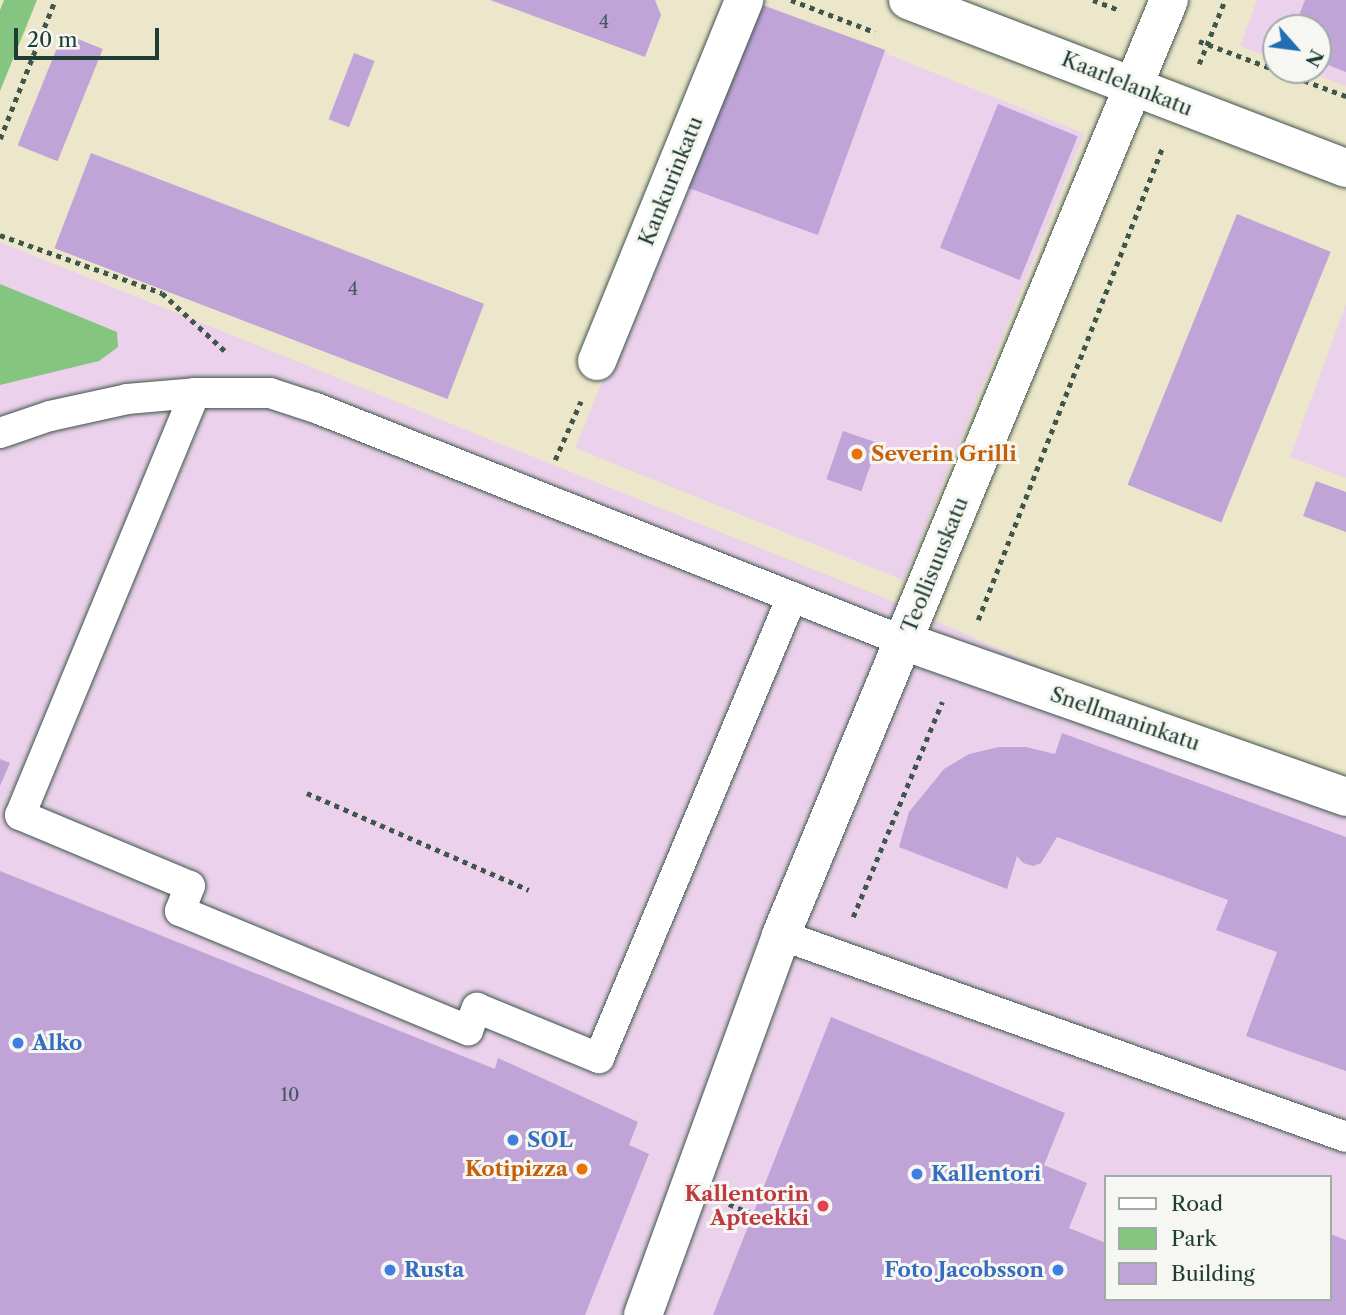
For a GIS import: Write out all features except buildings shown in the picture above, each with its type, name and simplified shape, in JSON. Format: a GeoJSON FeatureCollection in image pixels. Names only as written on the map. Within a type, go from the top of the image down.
{"type":"FeatureCollection","features":[{"type":"Feature","properties":{"kind":"street","name":"Kankurinkatu"},"geometry":{"type":"LineString","coordinates":[[597,361],[744,0]]}},
{"type":"Feature","properties":{"kind":"street","name":"Kaarlelankatu"},"geometry":{"type":"LineString","coordinates":[[908,0],[1346,168]]}},
{"type":"Feature","properties":{"kind":"street","name":"Teollisuuskatu"},"geometry":{"type":"LineString","coordinates":[[643,1315],[781,935],[1169,0]]}},
{"type":"Feature","properties":{"kind":"street","name":"Snellmaninkatu"},"geometry":{"type":"LineString","coordinates":[[903,641],[1346,797]]}},
{"type":"Feature","properties":{"kind":"lane"},"geometry":{"type":"LineString","coordinates":[[195,393],[20,815],[190,886],[180,911],[468,1030],[477,1008],[598,1058],[792,597]]}},
{"type":"Feature","properties":{"kind":"lane"},"geometry":{"type":"LineString","coordinates":[[0,433],[50,416],[127,399],[195,393],[270,393],[903,641]]}},
{"type":"Feature","properties":{"kind":"lane"},"geometry":{"type":"LineString","coordinates":[[781,935],[1346,1138]]}},
{"type":"Feature","properties":{"kind":"path"},"geometry":{"type":"LineString","coordinates":[[0,139],[55,0]]}},
{"type":"Feature","properties":{"kind":"path"},"geometry":{"type":"LineString","coordinates":[[1314,84],[1346,96]]}},
{"type":"Feature","properties":{"kind":"path"},"geometry":{"type":"LineString","coordinates":[[837,956],[961,661],[1164,145]]}},
{"type":"Feature","properties":{"kind":"path"},"geometry":{"type":"LineString","coordinates":[[0,235],[162,293],[270,393]]}},
{"type":"Feature","properties":{"kind":"path"},"geometry":{"type":"LineString","coordinates":[[535,495],[558,456],[597,361]]}},
{"type":"Feature","properties":{"kind":"path"},"geometry":{"type":"LineString","coordinates":[[307,793],[529,890]]}},
{"type":"Feature","properties":{"kind":"shaded area"},"geometry":{"type":"Polygon","coordinates":[[[1257,0],[1346,0],[1346,86],[1332,81],[1332,14],[1262,14],[1262,55],[1240,46],[1257,0]]]}},
{"type":"Feature","properties":{"kind":"shaded area"},"geometry":{"type":"Polygon","coordinates":[[[756,1],[1084,134],[904,581],[575,448],[756,1]]]}},
{"type":"Feature","properties":{"kind":"shaded area"},"geometry":{"type":"Polygon","coordinates":[[[0,242],[889,600],[1346,804],[1346,1315],[0,1315],[0,242]]]}},
{"type":"Feature","properties":{"kind":"shaded area"},"geometry":{"type":"Polygon","coordinates":[[[1346,304],[1346,478],[1290,457],[1346,304]]]}},
{"type":"Feature","properties":{"kind":"green space"},"geometry":{"type":"Polygon","coordinates":[[[4,0],[37,0],[0,91],[0,10],[4,0]]]}},
{"type":"Feature","properties":{"kind":"green space"},"geometry":{"type":"Polygon","coordinates":[[[0,284],[117,332],[118,347],[99,361],[0,385],[0,284]]]}},
{"type":"Feature","properties":{"kind":"place","name":"Severin Grilli"},"geometry":{"type":"Point","coordinates":[857,454]}},
{"type":"Feature","properties":{"kind":"place","name":"Alko"},"geometry":{"type":"Point","coordinates":[18,1043]}},
{"type":"Feature","properties":{"kind":"place","name":"SOL"},"geometry":{"type":"Point","coordinates":[513,1140]}},
{"type":"Feature","properties":{"kind":"place","name":"Kotipizza"},"geometry":{"type":"Point","coordinates":[582,1169]}},
{"type":"Feature","properties":{"kind":"place","name":"Kallentori"},"geometry":{"type":"Point","coordinates":[917,1174]}},
{"type":"Feature","properties":{"kind":"place","name":"Kallentorin Apteekki"},"geometry":{"type":"Point","coordinates":[823,1206]}},
{"type":"Feature","properties":{"kind":"place","name":"Rusta"},"geometry":{"type":"Point","coordinates":[390,1270]}},
{"type":"Feature","properties":{"kind":"place","name":"Foto Jacobsson"},"geometry":{"type":"Point","coordinates":[1058,1270]}}]}
